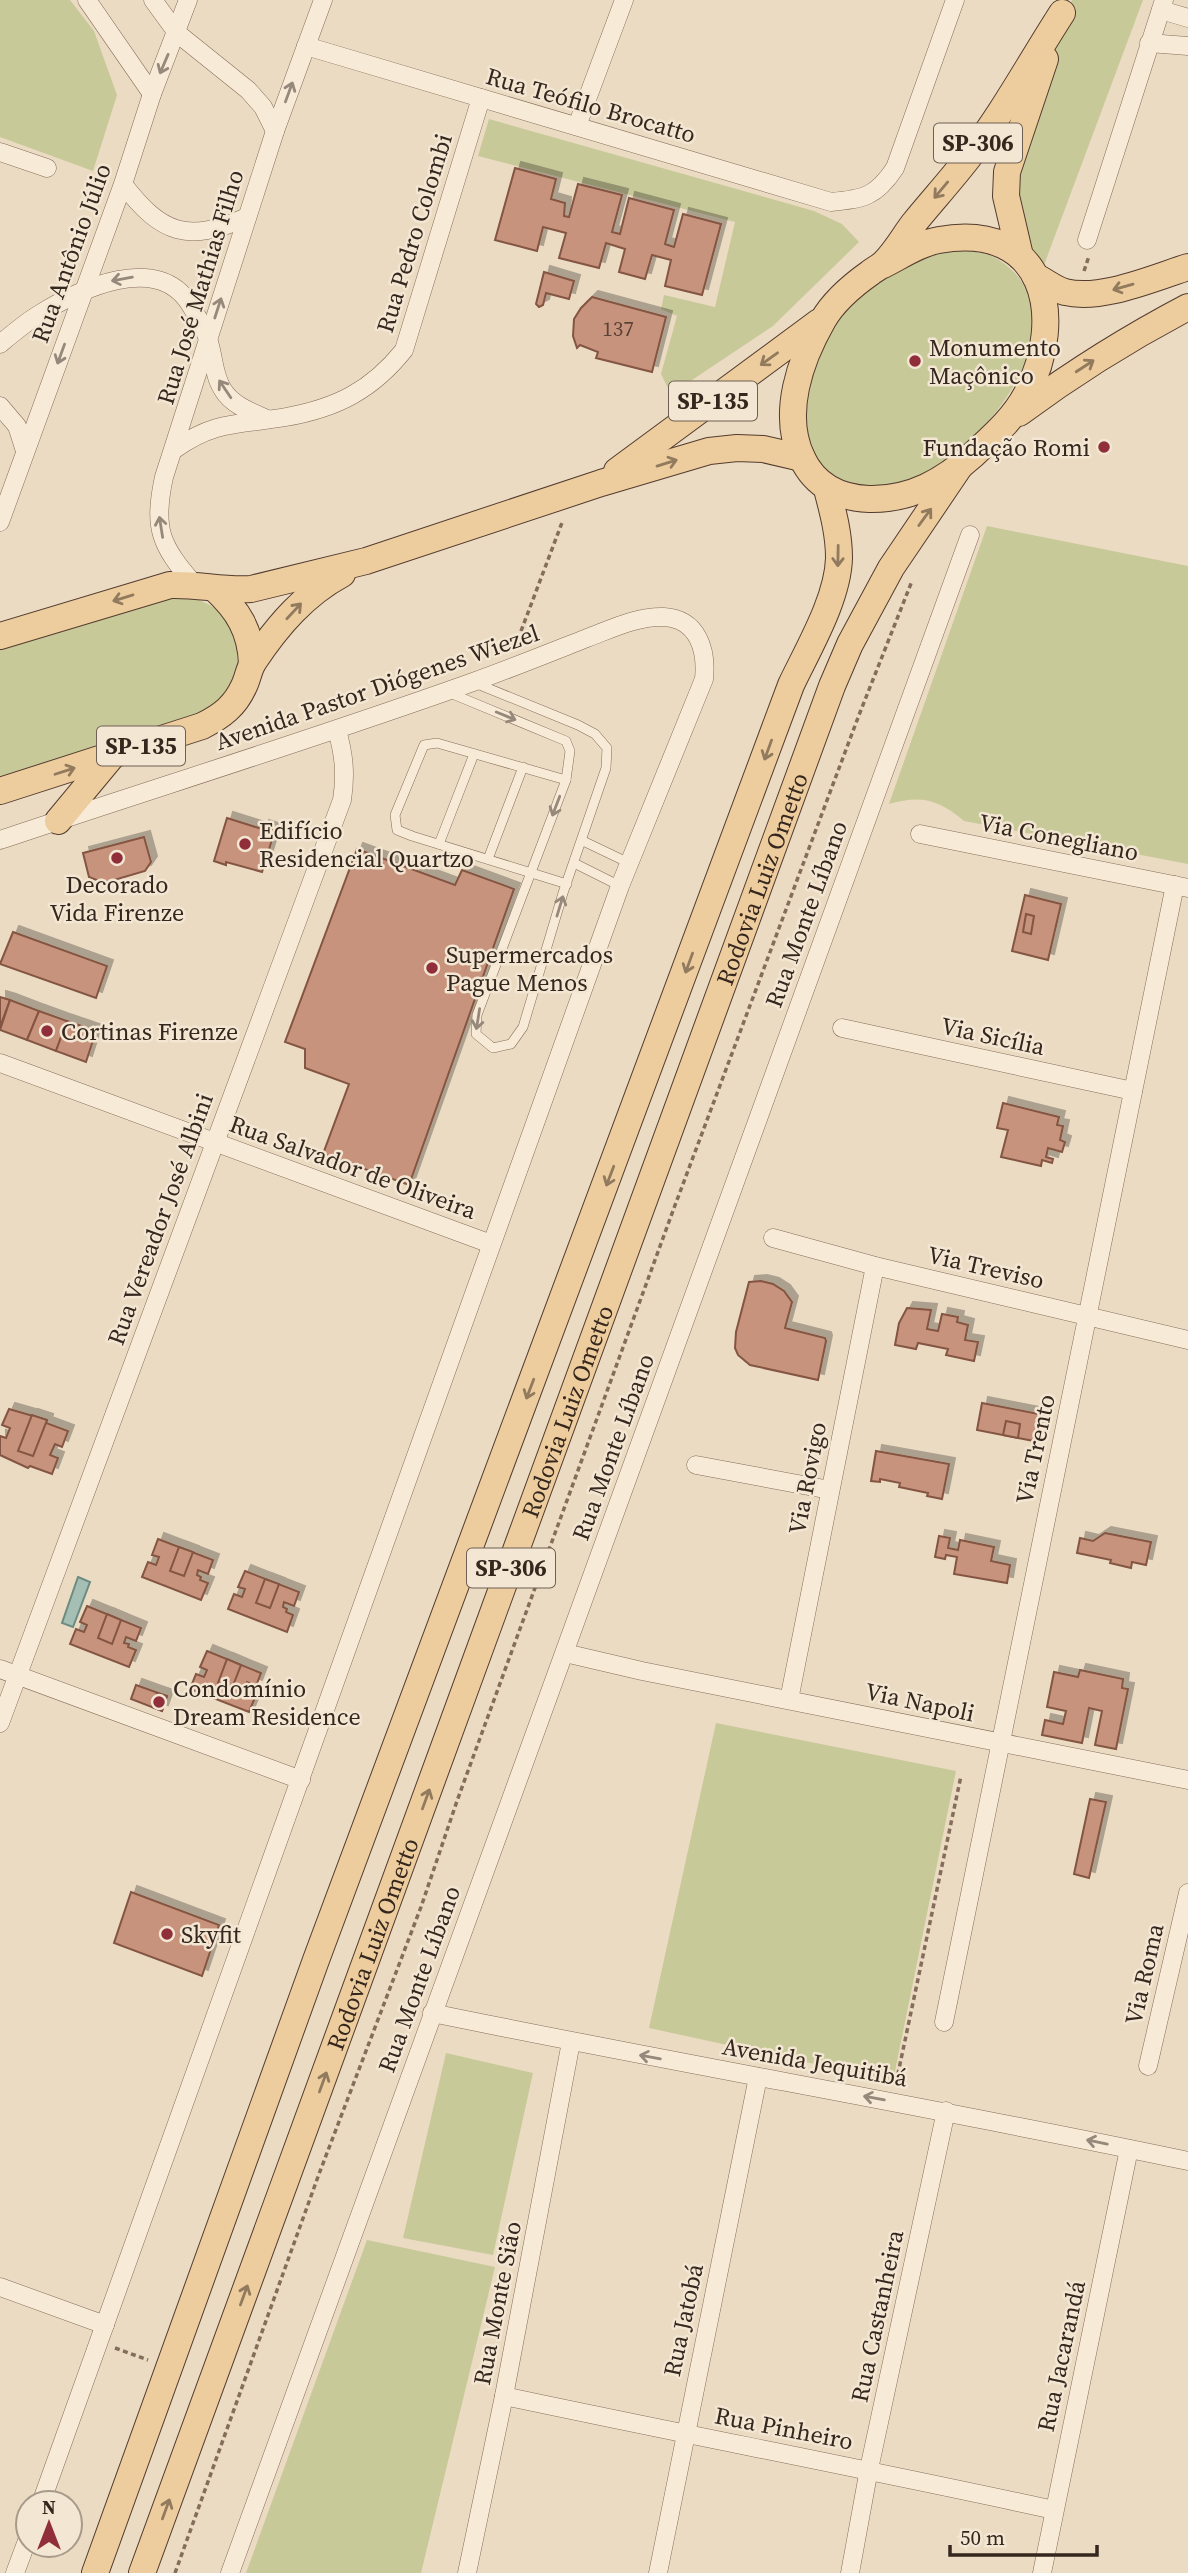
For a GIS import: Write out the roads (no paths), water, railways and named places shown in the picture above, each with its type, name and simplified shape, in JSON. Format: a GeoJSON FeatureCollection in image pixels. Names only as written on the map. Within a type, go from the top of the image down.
{"type":"FeatureCollection","features":[{"type":"Feature","properties":{"kind":"main road","name":"SP-306"},"geometry":{"type":"LineString","coordinates":[[1020,256],[1006,195],[1007,172],[1064,6]]}},
{"type":"Feature","properties":{"kind":"main road","name":"SP-306"},"geometry":{"type":"LineString","coordinates":[[883,265],[969,156],[1064,6]]}},
{"type":"Feature","properties":{"kind":"main road","name":"SP-306"},"geometry":{"type":"LineString","coordinates":[[978,238],[1000,245],[1020,256],[1037,277],[1046,319],[1038,368],[1025,396],[1009,420],[960,466],[926,488],[896,498],[856,499],[827,489],[802,458],[794,430],[794,396],[805,358],[824,319],[840,298],[883,265],[936,240],[978,238]]}},
{"type":"Feature","properties":{"kind":"main road"},"geometry":{"type":"LineString","coordinates":[[1037,277],[1064,292],[1094,294],[1181,270]]}},
{"type":"Feature","properties":{"kind":"main road"},"geometry":{"type":"LineString","coordinates":[[1181,270],[1166,283],[1165,298],[1174,306],[1188,307]]}},
{"type":"Feature","properties":{"kind":"main road"},"geometry":{"type":"LineString","coordinates":[[1009,420],[1116,346],[1188,307]]}},
{"type":"Feature","properties":{"kind":"main road","name":"SP-135"},"geometry":{"type":"LineString","coordinates":[[601,483],[824,319]]}},
{"type":"Feature","properties":{"kind":"main road","name":"SP-135"},"geometry":{"type":"LineString","coordinates":[[0,636],[170,585],[204,586],[234,591],[251,589],[366,561],[678,459],[737,448],[763,449],[802,458]]}},
{"type":"Feature","properties":{"kind":"main road","name":"Rodovia Luiz Ometto"},"geometry":{"type":"LineString","coordinates":[[142,2573],[832,686],[855,634],[891,568],[960,466]]}},
{"type":"Feature","properties":{"kind":"main road","name":"Rodovia Luiz Ometto"},"geometry":{"type":"LineString","coordinates":[[94,2573],[316,1960],[791,685],[831,598],[839,553],[837,526],[827,489]]}},
{"type":"Feature","properties":{"kind":"main road","name":"SP-135"},"geometry":{"type":"LineString","coordinates":[[0,791],[202,726],[219,718],[238,699],[252,664],[286,618],[306,597],[366,561]]}},
{"type":"Feature","properties":{"kind":"main road"},"geometry":{"type":"LineString","coordinates":[[204,586],[237,611],[251,648],[252,664]]}},
{"type":"Feature","properties":{"kind":"main road"},"geometry":{"type":"LineString","coordinates":[[58,821],[112,756]]}},
{"type":"Feature","properties":{"kind":"street"},"geometry":{"type":"LineString","coordinates":[[153,0],[177,33],[248,90],[263,107],[275,131]]}},
{"type":"Feature","properties":{"kind":"street","name":"Rua Antônio Júlio"},"geometry":{"type":"LineString","coordinates":[[0,522],[188,0]]}},
{"type":"Feature","properties":{"kind":"street","name":"Rua José Mathias Filho"},"geometry":{"type":"LineString","coordinates":[[204,586],[166,550],[160,529],[158,504],[164,477],[275,131],[323,0]]}},
{"type":"Feature","properties":{"kind":"street"},"geometry":{"type":"LineString","coordinates":[[577,126],[624,0]]}},
{"type":"Feature","properties":{"kind":"street","name":"Rua Teófilo Brocatto"},"geometry":{"type":"LineString","coordinates":[[306,46],[831,202],[863,199],[886,181],[895,168],[955,0]]}},
{"type":"Feature","properties":{"kind":"street"},"geometry":{"type":"LineString","coordinates":[[90,1],[152,94]]}},
{"type":"Feature","properties":{"kind":"street"},"geometry":{"type":"LineString","coordinates":[[1087,240],[1163,5],[1188,18]]}},
{"type":"Feature","properties":{"kind":"street"},"geometry":{"type":"LineString","coordinates":[[1149,43],[1188,46]]}},
{"type":"Feature","properties":{"kind":"street","name":"Rua Pedro Colombi"},"geometry":{"type":"LineString","coordinates":[[175,449],[211,428],[235,422],[288,417],[331,405],[366,389],[386,372],[404,350],[481,98]]}},
{"type":"Feature","properties":{"kind":"street"},"geometry":{"type":"LineString","coordinates":[[0,152],[47,168]]}},
{"type":"Feature","properties":{"kind":"street"},"geometry":{"type":"LineString","coordinates":[[122,184],[152,217],[170,228],[200,232],[247,217]]}},
{"type":"Feature","properties":{"kind":"street"},"geometry":{"type":"LineString","coordinates":[[0,344],[37,315],[85,290],[126,278],[143,277],[159,281],[174,288],[189,302],[208,340],[223,391],[237,404],[267,419]]}},
{"type":"Feature","properties":{"kind":"street"},"geometry":{"type":"LineString","coordinates":[[0,406],[17,426],[25,451]]}},
{"type":"Feature","properties":{"kind":"street","name":"Rua Monte Líbano"},"geometry":{"type":"LineString","coordinates":[[230,2573],[970,535]]}},
{"type":"Feature","properties":{"kind":"street","name":"Avenida Pastor Diógenes Wiezel"},"geometry":{"type":"LineString","coordinates":[[0,840],[337,730],[628,623],[664,617],[689,626],[698,636],[704,648],[704,679],[629,863]]}},
{"type":"Feature","properties":{"kind":"street","name":"Rua Vereador José Albini"},"geometry":{"type":"LineString","coordinates":[[0,1723],[9,1672],[215,1142],[342,800],[346,773],[337,730]]}},
{"type":"Feature","properties":{"kind":"street","name":"Via Conegliano"},"geometry":{"type":"LineString","coordinates":[[920,834],[1181,887]]}},
{"type":"Feature","properties":{"kind":"street"},"geometry":{"type":"LineString","coordinates":[[46,2489],[629,863]]}},
{"type":"Feature","properties":{"kind":"street","name":"Via Trento"},"geometry":{"type":"LineString","coordinates":[[944,2022],[1133,1091],[1181,887]]}},
{"type":"Feature","properties":{"kind":"street","name":"Via Sicília"},"geometry":{"type":"LineString","coordinates":[[842,1028],[1133,1091]]}},
{"type":"Feature","properties":{"kind":"street","name":"Rua Salvador de Oliveira"},"geometry":{"type":"LineString","coordinates":[[0,1063],[491,1244]]}},
{"type":"Feature","properties":{"kind":"street","name":"Via Treviso"},"geometry":{"type":"LineString","coordinates":[[773,1238],[875,1266],[1188,1340]]}},
{"type":"Feature","properties":{"kind":"street","name":"Via Rovigo"},"geometry":{"type":"LineString","coordinates":[[789,1700],[875,1266]]}},
{"type":"Feature","properties":{"kind":"street"},"geometry":{"type":"LineString","coordinates":[[696,1465],[830,1490]]}},
{"type":"Feature","properties":{"kind":"street","name":"Via Napoli"},"geometry":{"type":"LineString","coordinates":[[565,1653],[1000,1744],[1188,1780]]}},
{"type":"Feature","properties":{"kind":"street"},"geometry":{"type":"LineString","coordinates":[[9,1672],[301,1780]]}},
{"type":"Feature","properties":{"kind":"street","name":"Via Roma"},"geometry":{"type":"LineString","coordinates":[[1149,2066],[1188,1893]]}},
{"type":"Feature","properties":{"kind":"street","name":"Avenida Jequitibá"},"geometry":{"type":"LineString","coordinates":[[432,2013],[571,2042],[946,2111],[1188,2161]]}},
{"type":"Feature","properties":{"kind":"street","name":"Rua Monte Sião"},"geometry":{"type":"LineString","coordinates":[[467,2573],[505,2396],[571,2042]]}},
{"type":"Feature","properties":{"kind":"street","name":"Rua Jatobá"},"geometry":{"type":"LineString","coordinates":[[658,2573],[758,2077]]}},
{"type":"Feature","properties":{"kind":"street","name":"Rua Castanheira"},"geometry":{"type":"LineString","coordinates":[[850,2573],[869,2469],[946,2111]]}},
{"type":"Feature","properties":{"kind":"street","name":"Rua Jacarandá"},"geometry":{"type":"LineString","coordinates":[[1042,2573],[1129,2149]]}},
{"type":"Feature","properties":{"kind":"street"},"geometry":{"type":"LineString","coordinates":[[0,2287],[105,2325]]}},
{"type":"Feature","properties":{"kind":"street","name":"Rua Pinheiro"},"geometry":{"type":"LineString","coordinates":[[505,2396],[869,2469],[1054,2511]]}},
{"type":"Feature","properties":{"kind":"lane"},"geometry":{"type":"LineString","coordinates":[[446,691],[566,740],[570,751],[566,780],[477,1015],[476,1034],[493,1048],[511,1044],[523,1027],[606,768],[607,748],[595,734],[578,724],[472,682]]}},
{"type":"Feature","properties":{"kind":"lane"},"geometry":{"type":"LineString","coordinates":[[566,780],[437,743],[424,745],[395,815],[397,830],[567,884]]}},
{"type":"Feature","properties":{"kind":"lane"},"geometry":{"type":"LineString","coordinates":[[439,844],[474,754]]}},
{"type":"Feature","properties":{"kind":"lane"},"geometry":{"type":"LineString","coordinates":[[488,859],[523,766]]}},
{"type":"Feature","properties":{"kind":"lane"},"geometry":{"type":"LineString","coordinates":[[583,841],[629,863]]}},
{"type":"Feature","properties":{"kind":"lane"},"geometry":{"type":"LineString","coordinates":[[574,863],[620,886]]}},
{"type":"Feature","properties":{"kind":"place","name":"Monumento Maçônico"},"geometry":{"type":"Point","coordinates":[915,361]}},
{"type":"Feature","properties":{"kind":"place","name":"Fundação Romi"},"geometry":{"type":"Point","coordinates":[1104,447]}},
{"type":"Feature","properties":{"kind":"place","name":"Edifício Residencial Quartzo"},"geometry":{"type":"Point","coordinates":[245,844]}},
{"type":"Feature","properties":{"kind":"place","name":"Decorado Vida Firenze"},"geometry":{"type":"Point","coordinates":[117,858]}},
{"type":"Feature","properties":{"kind":"place","name":"Supermercados Pague Menos"},"geometry":{"type":"Point","coordinates":[432,968]}},
{"type":"Feature","properties":{"kind":"place","name":"Cortinas Firenze"},"geometry":{"type":"Point","coordinates":[47,1031]}},
{"type":"Feature","properties":{"kind":"place","name":"Condomínio Dream Residence"},"geometry":{"type":"Point","coordinates":[159,1702]}},
{"type":"Feature","properties":{"kind":"place","name":"Skyfit"},"geometry":{"type":"Point","coordinates":[167,1934]}}]}
